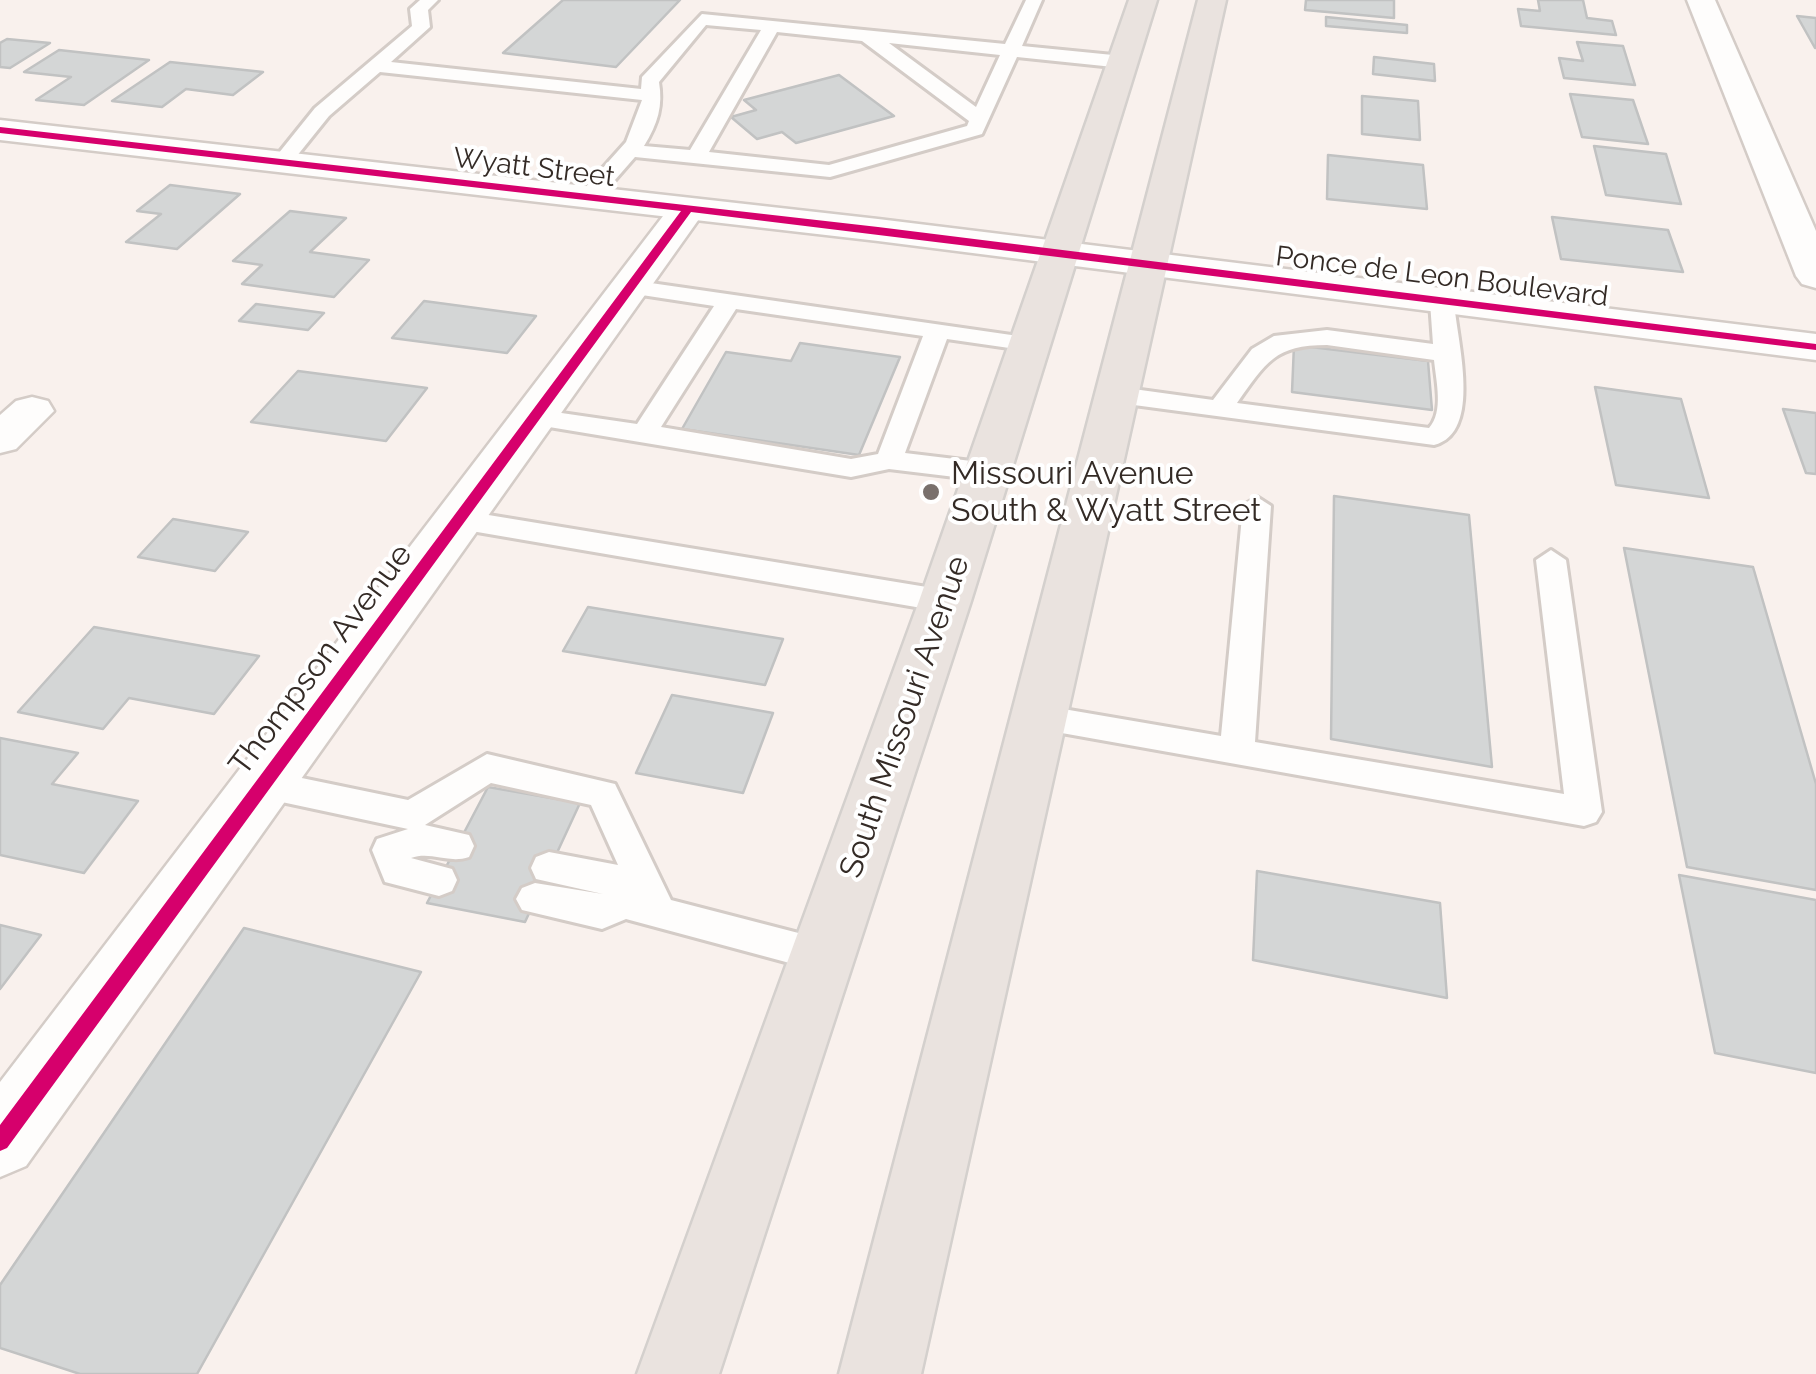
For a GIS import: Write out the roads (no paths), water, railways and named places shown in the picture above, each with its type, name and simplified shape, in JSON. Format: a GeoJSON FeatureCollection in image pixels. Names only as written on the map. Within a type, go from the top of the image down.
{"type":"FeatureCollection","features":[{"type":"Feature","properties":{"kind":"main road","name":"South Missouri Avenue"},"geometry":{"type":"LineString","coordinates":[[678,1374],[945,601],[1144,0]]}},
{"type":"Feature","properties":{"kind":"main road"},"geometry":{"type":"LineString","coordinates":[[880,1374],[1212,0]]}},
{"type":"Feature","properties":{"kind":"street"},"geometry":{"type":"LineString","coordinates":[[1701,0],[1816,276]]}},
{"type":"Feature","properties":{"kind":"street","name":"Wyatt Street"},"geometry":{"type":"LineString","coordinates":[[0,130],[1062,253]]}},
{"type":"Feature","properties":{"kind":"street","name":"Thompson Avenue"},"geometry":{"type":"LineString","coordinates":[[0,1141],[686,211]]}},
{"type":"Feature","properties":{"kind":"street","name":"Ponce de Leon Boulevard"},"geometry":{"type":"LineString","coordinates":[[1062,253],[1150,267],[1816,347]]}},
{"type":"Feature","properties":{"kind":"lane"},"geometry":{"type":"LineString","coordinates":[[282,164],[322,112],[421,27],[420,9],[430,0]]}},
{"type":"Feature","properties":{"kind":"lane"},"geometry":{"type":"LineString","coordinates":[[586,199],[648,126],[654,96],[649,81],[720,0]]}},
{"type":"Feature","properties":{"kind":"lane"},"geometry":{"type":"LineString","coordinates":[[628,150],[830,172],[975,130],[1034,0]]}},
{"type":"Feature","properties":{"kind":"lane"},"geometry":{"type":"LineString","coordinates":[[702,18],[1123,62]]}},
{"type":"Feature","properties":{"kind":"lane"},"geometry":{"type":"LineString","coordinates":[[696,158],[734,109],[772,26]]}},
{"type":"Feature","properties":{"kind":"lane"},"geometry":{"type":"LineString","coordinates":[[866,36],[981,120]]}},
{"type":"Feature","properties":{"kind":"lane"},"geometry":{"type":"LineString","coordinates":[[374,66],[654,96]]}},
{"type":"Feature","properties":{"kind":"lane"},"geometry":{"type":"LineString","coordinates":[[768,136],[772,167]]}},
{"type":"Feature","properties":{"kind":"lane"},"geometry":{"type":"LineString","coordinates":[[630,287],[1030,344]]}},
{"type":"Feature","properties":{"kind":"lane"},"geometry":{"type":"LineString","coordinates":[[644,434],[729,301]]}},
{"type":"Feature","properties":{"kind":"lane"},"geometry":{"type":"LineString","coordinates":[[1119,395],[1434,437],[1446,429],[1451,414],[1442,302]]}},
{"type":"Feature","properties":{"kind":"lane"},"geometry":{"type":"LineString","coordinates":[[889,460],[938,330]]}},
{"type":"Feature","properties":{"kind":"lane"},"geometry":{"type":"LineString","coordinates":[[1219,410],[1268,348],[1299,337],[1446,354]]}},
{"type":"Feature","properties":{"kind":"lane"},"geometry":{"type":"LineString","coordinates":[[534,417],[850,468],[889,460],[988,472]]}},
{"type":"Feature","properties":{"kind":"lane"},"geometry":{"type":"LineString","coordinates":[[1237,752],[1257,506]]}},
{"type":"Feature","properties":{"kind":"lane"},"geometry":{"type":"LineString","coordinates":[[458,520],[945,601]]}},
{"type":"Feature","properties":{"kind":"lane"},"geometry":{"type":"LineString","coordinates":[[1040,718],[1584,812],[1552,560]]}},
{"type":"Feature","properties":{"kind":"lane"},"geometry":{"type":"LineString","coordinates":[[390,850],[412,815],[487,768],[603,794],[642,908]]}},
{"type":"Feature","properties":{"kind":"lane"},"geometry":{"type":"LineString","coordinates":[[263,784],[412,815]]}},
{"type":"Feature","properties":{"kind":"lane"},"geometry":{"type":"LineString","coordinates":[[390,850],[421,839],[456,846]]}},
{"type":"Feature","properties":{"kind":"lane"},"geometry":{"type":"LineString","coordinates":[[390,850],[398,871],[438,880]]}},
{"type":"Feature","properties":{"kind":"lane"},"geometry":{"type":"LineString","coordinates":[[542,883],[602,913],[642,908],[823,954]]}},
{"type":"Feature","properties":{"kind":"place","name":"Missouri Avenue South & Wyatt Street"},"geometry":{"type":"Point","coordinates":[931,492]}}]}
